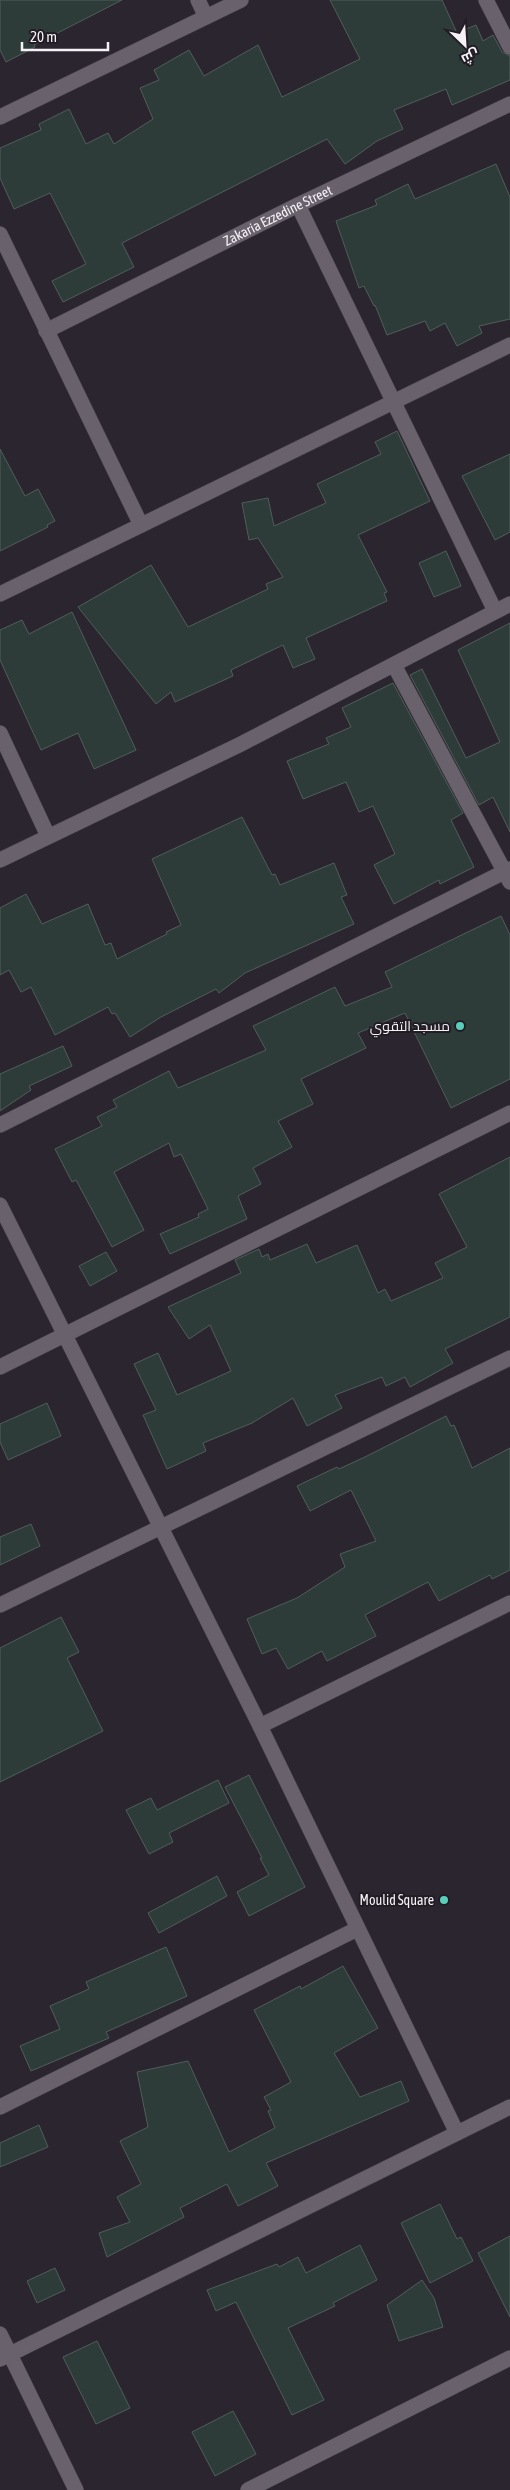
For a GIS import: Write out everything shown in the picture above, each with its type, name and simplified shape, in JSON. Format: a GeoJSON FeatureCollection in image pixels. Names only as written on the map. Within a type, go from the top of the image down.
{"type":"FeatureCollection","features":[{"type":"Feature","properties":{"kind":"street"},"geometry":{"type":"LineString","coordinates":[[198,0],[206,17]]}},
{"type":"Feature","properties":{"kind":"street"},"geometry":{"type":"LineString","coordinates":[[0,117],[241,0]]}},
{"type":"Feature","properties":{"kind":"street"},"geometry":{"type":"LineString","coordinates":[[486,0],[510,47]]}},
{"type":"Feature","properties":{"kind":"street","name":"Zakaria Ezzedine Street"},"geometry":{"type":"LineString","coordinates":[[46,331],[298,205],[510,104]]}},
{"type":"Feature","properties":{"kind":"street"},"geometry":{"type":"LineString","coordinates":[[298,205],[495,611]]}},
{"type":"Feature","properties":{"kind":"street"},"geometry":{"type":"LineString","coordinates":[[0,234],[141,525]]}},
{"type":"Feature","properties":{"kind":"street"},"geometry":{"type":"LineString","coordinates":[[0,594],[510,345]]}},
{"type":"Feature","properties":{"kind":"street"},"geometry":{"type":"LineString","coordinates":[[0,860],[240,745],[510,604]]}},
{"type":"Feature","properties":{"kind":"street"},"geometry":{"type":"LineString","coordinates":[[0,1124],[508,874],[394,665]]}},
{"type":"Feature","properties":{"kind":"street"},"geometry":{"type":"LineString","coordinates":[[0,733],[48,836]]}},
{"type":"Feature","properties":{"kind":"street"},"geometry":{"type":"LineString","coordinates":[[0,1367],[510,1113]]}},
{"type":"Feature","properties":{"kind":"street"},"geometry":{"type":"LineString","coordinates":[[0,1205],[260,1726],[457,2132]]}},
{"type":"Feature","properties":{"kind":"street"},"geometry":{"type":"LineString","coordinates":[[0,1605],[510,1358]]}},
{"type":"Feature","properties":{"kind":"street"},"geometry":{"type":"LineString","coordinates":[[260,1726],[510,1603]]}},
{"type":"Feature","properties":{"kind":"street"},"geometry":{"type":"LineString","coordinates":[[0,2107],[357,1929]]}},
{"type":"Feature","properties":{"kind":"street"},"geometry":{"type":"LineString","coordinates":[[5,2357],[510,2106]]}},
{"type":"Feature","properties":{"kind":"street"},"geometry":{"type":"LineString","coordinates":[[0,2334],[5,2357],[76,2490]]}},
{"type":"Feature","properties":{"kind":"street"},"geometry":{"type":"LineString","coordinates":[[248,2490],[510,2358]]}},
{"type":"Feature","properties":{"kind":"building"},"geometry":{"type":"Polygon","coordinates":[[[0,0],[122,0],[34,45],[35,47],[6,62],[0,50],[0,0]]]}},
{"type":"Feature","properties":{"kind":"building"},"geometry":{"type":"Polygon","coordinates":[[[330,0],[442,0],[457,33],[476,25],[483,41],[493,35],[502,52],[510,56],[510,80],[452,105],[446,89],[394,110],[403,129],[377,141],[345,164],[327,139],[122,243],[134,267],[63,302],[52,281],[86,264],[50,193],[14,209],[0,178],[0,148],[41,130],[39,124],[69,109],[86,144],[108,133],[114,144],[153,119],[140,88],[159,80],[154,70],[189,50],[204,76],[258,45],[282,97],[360,59],[330,0]]]}},
{"type":"Feature","properties":{"kind":"building"},"geometry":{"type":"Polygon","coordinates":[[[496,164],[510,197],[510,319],[479,326],[482,333],[457,346],[445,323],[430,331],[425,321],[387,335],[375,305],[364,286],[359,288],[336,221],[377,205],[375,200],[408,184],[415,199],[496,164]]]}},
{"type":"Feature","properties":{"kind":"building"},"geometry":{"type":"Polygon","coordinates":[[[397,431],[430,501],[358,535],[387,592],[384,593],[387,601],[306,638],[315,659],[293,668],[283,645],[231,670],[233,676],[175,702],[171,692],[156,704],[78,607],[151,565],[188,627],[268,589],[266,584],[283,577],[258,538],[249,540],[242,503],[268,498],[274,526],[326,503],[317,484],[381,454],[375,442],[397,431]]]}},
{"type":"Feature","properties":{"kind":"building"},"geometry":{"type":"Polygon","coordinates":[[[0,449],[25,496],[38,489],[55,521],[47,525],[48,527],[0,551],[0,449]]]}},
{"type":"Feature","properties":{"kind":"building"},"geometry":{"type":"Polygon","coordinates":[[[510,454],[510,532],[495,540],[462,476],[510,454]]]}},
{"type":"Feature","properties":{"kind":"building"},"geometry":{"type":"Polygon","coordinates":[[[446,551],[461,586],[434,597],[419,563],[446,551]]]}},
{"type":"Feature","properties":{"kind":"building"},"geometry":{"type":"Polygon","coordinates":[[[72,612],[136,750],[94,769],[78,733],[41,750],[0,660],[0,630],[22,620],[29,634],[72,612]]]}},
{"type":"Feature","properties":{"kind":"building"},"geometry":{"type":"Polygon","coordinates":[[[510,623],[510,832],[493,797],[479,805],[410,675],[422,669],[466,758],[500,742],[458,650],[510,623]]]}},
{"type":"Feature","properties":{"kind":"building"},"geometry":{"type":"Polygon","coordinates":[[[393,683],[463,813],[451,820],[474,867],[440,884],[439,880],[394,904],[374,865],[395,854],[373,806],[359,812],[346,782],[303,799],[287,761],[329,744],[326,738],[351,727],[342,708],[393,683]]]}},
{"type":"Feature","properties":{"kind":"building"},"geometry":{"type":"Polygon","coordinates":[[[242,817],[272,875],[275,874],[280,885],[334,863],[347,895],[341,897],[354,924],[245,973],[219,993],[216,989],[161,1017],[130,1037],[115,1013],[112,1014],[108,1007],[55,1035],[31,987],[21,992],[9,970],[0,975],[0,908],[26,894],[42,924],[88,904],[105,945],[111,943],[117,959],[181,925],[152,859],[242,817]]]}},
{"type":"Feature","properties":{"kind":"building"},"geometry":{"type":"Polygon","coordinates":[[[501,916],[510,935],[510,1079],[451,1108],[405,1013],[358,1033],[366,1048],[301,1079],[313,1104],[278,1121],[292,1147],[253,1168],[261,1184],[238,1196],[247,1219],[170,1254],[160,1234],[199,1217],[198,1214],[208,1209],[181,1154],[174,1157],[169,1143],[114,1172],[144,1230],[112,1247],[76,1180],[72,1182],[55,1149],[102,1126],[97,1117],[117,1107],[113,1100],[169,1071],[178,1088],[266,1050],[253,1026],[335,987],[345,1006],[392,987],[385,972],[501,916]]]}},
{"type":"Feature","properties":{"kind":"building"},"geometry":{"type":"Polygon","coordinates":[[[63,1046],[72,1066],[29,1086],[31,1090],[0,1111],[0,1074],[63,1046]]]}},
{"type":"Feature","properties":{"kind":"building"},"geometry":{"type":"Polygon","coordinates":[[[510,1157],[510,1317],[445,1349],[453,1363],[410,1387],[405,1377],[386,1386],[382,1377],[335,1395],[342,1408],[307,1426],[293,1398],[252,1423],[203,1443],[206,1451],[167,1469],[143,1415],[156,1410],[134,1364],[158,1353],[177,1395],[231,1371],[210,1325],[189,1339],[168,1307],[241,1273],[235,1260],[259,1249],[262,1257],[268,1254],[270,1260],[307,1244],[316,1263],[357,1245],[378,1293],[385,1289],[391,1301],[443,1278],[435,1263],[467,1247],[439,1194],[510,1157]]]}},
{"type":"Feature","properties":{"kind":"building"},"geometry":{"type":"Polygon","coordinates":[[[106,1252],[117,1271],[90,1286],[79,1266],[106,1252]]]}},
{"type":"Feature","properties":{"kind":"building"},"geometry":{"type":"Polygon","coordinates":[[[47,1403],[61,1436],[8,1460],[0,1442],[0,1424],[47,1403]]]}},
{"type":"Feature","properties":{"kind":"building"},"geometry":{"type":"Polygon","coordinates":[[[446,1416],[451,1426],[454,1425],[472,1468],[510,1448],[510,1570],[492,1579],[490,1575],[439,1601],[428,1582],[365,1615],[376,1636],[327,1661],[322,1651],[288,1669],[276,1648],[262,1654],[247,1619],[297,1598],[345,1567],[340,1554],[376,1541],[351,1490],[310,1511],[297,1486],[337,1467],[339,1469],[365,1457],[446,1416]]]}},
{"type":"Feature","properties":{"kind":"building"},"geometry":{"type":"Polygon","coordinates":[[[31,1524],[40,1546],[0,1565],[0,1537],[31,1524]]]}},
{"type":"Feature","properties":{"kind":"building"},"geometry":{"type":"Polygon","coordinates":[[[61,1617],[79,1652],[67,1658],[103,1731],[0,1782],[0,1648],[61,1617]]]}},
{"type":"Feature","properties":{"kind":"building"},"geometry":{"type":"Polygon","coordinates":[[[249,1775],[305,1887],[249,1916],[237,1892],[269,1875],[225,1787],[249,1775]]]}},
{"type":"Feature","properties":{"kind":"building"},"geometry":{"type":"Polygon","coordinates":[[[218,1780],[229,1803],[169,1833],[173,1842],[149,1854],[126,1810],[151,1798],[157,1810],[218,1780]]]}},
{"type":"Feature","properties":{"kind":"building"},"geometry":{"type":"Polygon","coordinates":[[[217,1876],[227,1896],[159,1933],[148,1913],[217,1876]]]}},
{"type":"Feature","properties":{"kind":"building"},"geometry":{"type":"Polygon","coordinates":[[[166,1947],[187,1996],[106,2032],[109,2038],[31,2071],[20,2046],[60,2029],[50,2006],[89,1989],[86,1982],[166,1947]]]}},
{"type":"Feature","properties":{"kind":"building"},"geometry":{"type":"Polygon","coordinates":[[[343,1966],[378,2028],[334,2053],[360,2097],[401,2081],[409,2101],[266,2163],[278,2186],[238,2206],[227,2184],[180,2208],[184,2217],[107,2257],[99,2233],[130,2222],[117,2197],[141,2184],[120,2141],[148,2127],[137,2072],[188,2061],[229,2152],[275,2128],[268,2111],[271,2110],[264,2097],[291,2082],[254,2010],[300,1986],[301,1989],[343,1966]]]}},
{"type":"Feature","properties":{"kind":"building"},"geometry":{"type":"Polygon","coordinates":[[[39,2125],[48,2147],[0,2167],[0,2143],[39,2125]]]}},
{"type":"Feature","properties":{"kind":"building"},"geometry":{"type":"Polygon","coordinates":[[[440,2204],[457,2239],[461,2237],[473,2261],[430,2283],[401,2223],[440,2204]]]}},
{"type":"Feature","properties":{"kind":"building"},"geometry":{"type":"Polygon","coordinates":[[[510,2236],[510,2317],[478,2253],[510,2236]]]}},
{"type":"Feature","properties":{"kind":"building"},"geometry":{"type":"Polygon","coordinates":[[[360,2245],[377,2280],[333,2303],[335,2306],[288,2328],[324,2400],[292,2415],[236,2302],[216,2311],[207,2290],[277,2264],[279,2267],[298,2257],[306,2273],[360,2245]]]}},
{"type":"Feature","properties":{"kind":"building"},"geometry":{"type":"Polygon","coordinates":[[[55,2268],[65,2290],[37,2303],[27,2281],[55,2268]]]}},
{"type":"Feature","properties":{"kind":"building"},"geometry":{"type":"Polygon","coordinates":[[[422,2280],[434,2298],[443,2327],[399,2341],[387,2305],[422,2280]]]}},
{"type":"Feature","properties":{"kind":"building"},"geometry":{"type":"Polygon","coordinates":[[[97,2341],[130,2408],[96,2424],[63,2357],[97,2341]]]}},
{"type":"Feature","properties":{"kind":"building"},"geometry":{"type":"Polygon","coordinates":[[[233,2411],[256,2454],[215,2476],[192,2432],[233,2411]]]}},
{"type":"Feature","properties":{"kind":"place","name":"مسجد التقوي"},"geometry":{"type":"Point","coordinates":[460,1026]}},
{"type":"Feature","properties":{"kind":"place","name":"Moulid Square"},"geometry":{"type":"Point","coordinates":[444,1900]}}]}
